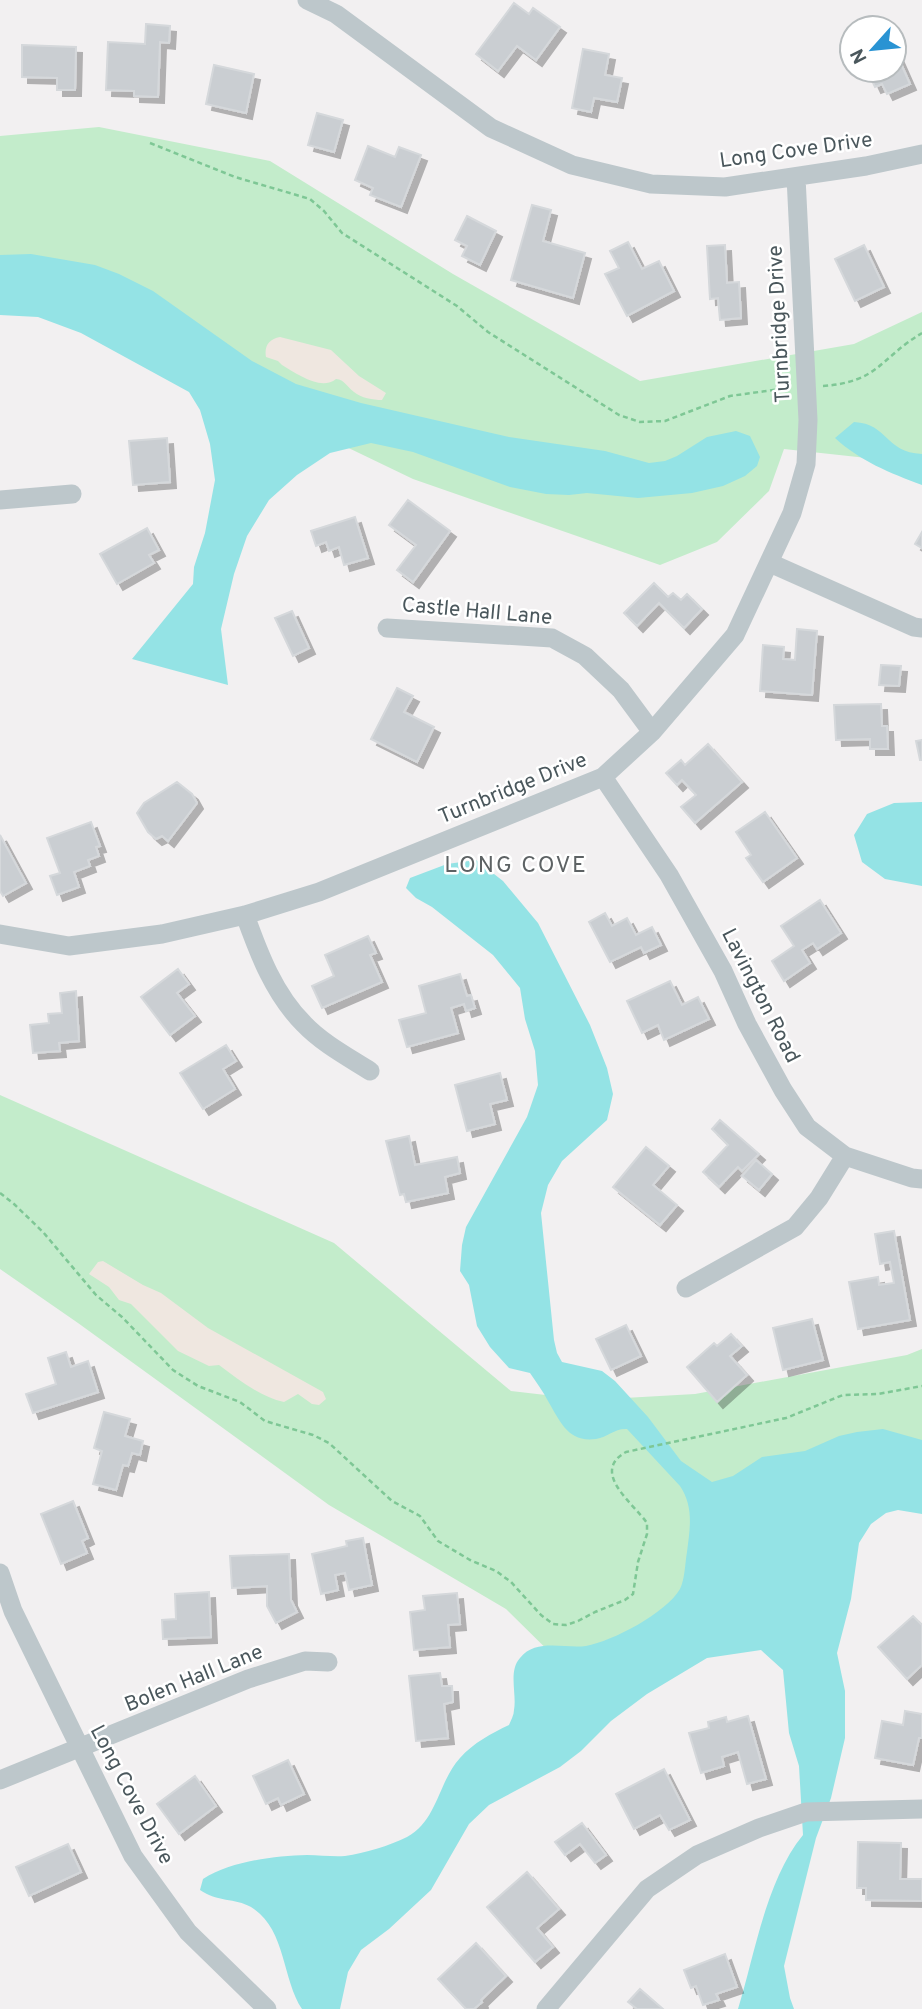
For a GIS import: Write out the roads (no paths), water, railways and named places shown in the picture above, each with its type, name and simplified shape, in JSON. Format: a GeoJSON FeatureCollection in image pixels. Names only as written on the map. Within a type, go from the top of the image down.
{"type":"FeatureCollection","features":[{"type":"Feature","properties":{"kind":"street","name":"Long Cove Drive"},"geometry":{"type":"LineString","coordinates":[[307,0],[335,14],[491,128],[572,165],[651,184],[725,187],[922,154]]}},
{"type":"Feature","properties":{"kind":"street","name":"Turnbridge Drive"},"geometry":{"type":"LineString","coordinates":[[0,934],[69,946],[162,934],[245,915],[319,892],[603,777],[652,732],[735,635],[792,513],[806,464],[808,420],[796,177]]}},
{"type":"Feature","properties":{"kind":"street"},"geometry":{"type":"LineString","coordinates":[[0,500],[72,494]]}},
{"type":"Feature","properties":{"kind":"street"},"geometry":{"type":"LineString","coordinates":[[770,563],[914,627],[922,628]]}},
{"type":"Feature","properties":{"kind":"street","name":"Castle Hall Lane"},"geometry":{"type":"LineString","coordinates":[[387,628],[552,638],[585,656],[621,690],[652,732]]}},
{"type":"Feature","properties":{"kind":"street","name":"Lavington Road"},"geometry":{"type":"LineString","coordinates":[[603,777],[682,899],[723,971],[747,1024],[783,1090],[807,1127],[845,1156],[922,1179]]}},
{"type":"Feature","properties":{"kind":"street"},"geometry":{"type":"LineString","coordinates":[[245,915],[263,963],[284,1000],[304,1025],[370,1071]]}},
{"type":"Feature","properties":{"kind":"street"},"geometry":{"type":"LineString","coordinates":[[685,1288],[795,1227],[819,1198],[845,1156]]}},
{"type":"Feature","properties":{"kind":"street","name":"Long Cove Drive"},"geometry":{"type":"LineString","coordinates":[[0,1573],[13,1611],[133,1856],[188,1932],[267,2009]]}},
{"type":"Feature","properties":{"kind":"street","name":"Bolen Hall Lane"},"geometry":{"type":"LineString","coordinates":[[0,1780],[248,1679],[305,1661],[328,1662]]}},
{"type":"Feature","properties":{"kind":"street"},"geometry":{"type":"LineString","coordinates":[[546,2009],[647,1889],[697,1855],[759,1828],[806,1812],[922,1809]]}},
{"type":"Feature","properties":{"kind":"water"},"geometry":{"type":"Polygon","coordinates":[[[31,254],[95,265],[119,274],[153,291],[252,361],[296,384],[361,403],[509,437],[605,451],[649,463],[677,456],[707,437],[736,431],[750,436],[760,457],[757,466],[745,476],[723,486],[692,493],[638,498],[587,493],[546,494],[510,487],[413,452],[371,443],[330,453],[297,475],[269,500],[247,536],[234,574],[221,629],[228,685],[132,659],[193,584],[194,567],[205,533],[215,480],[210,444],[200,410],[189,392],[81,333],[38,317],[0,315],[0,255],[31,254]]]}},
{"type":"Feature","properties":{"kind":"water"},"geometry":{"type":"Polygon","coordinates":[[[854,422],[874,428],[900,448],[922,454],[922,485],[865,460],[835,438],[854,422]]]}},
{"type":"Feature","properties":{"kind":"water"},"geometry":{"type":"Polygon","coordinates":[[[922,802],[922,886],[885,879],[862,862],[854,835],[867,814],[894,803],[922,802]]]}},
{"type":"Feature","properties":{"kind":"water"},"geometry":{"type":"Polygon","coordinates":[[[476,860],[503,881],[538,923],[590,1025],[607,1068],[613,1094],[607,1120],[562,1161],[548,1185],[541,1213],[554,1340],[562,1362],[602,1371],[615,1381],[648,1417],[681,1461],[712,1482],[733,1476],[762,1457],[805,1451],[839,1436],[857,1432],[883,1429],[922,1440],[922,1514],[898,1510],[886,1513],[871,1524],[859,1543],[851,1599],[837,1653],[845,1691],[845,1738],[831,1798],[816,1838],[784,1966],[794,2009],[738,2009],[771,1895],[790,1853],[803,1835],[799,1766],[789,1733],[783,1670],[761,1650],[707,1658],[647,1694],[611,1721],[581,1751],[560,1767],[489,1805],[469,1824],[431,1890],[389,1929],[361,1950],[348,1972],[340,2009],[302,2009],[277,1941],[262,1916],[245,1904],[200,1890],[203,1879],[240,1864],[267,1858],[345,1856],[377,1849],[407,1837],[417,1830],[432,1811],[447,1778],[460,1758],[477,1743],[509,1725],[515,1704],[514,1669],[520,1658],[542,1646],[586,1646],[624,1632],[663,1607],[680,1589],[683,1581],[690,1518],[680,1486],[627,1429],[596,1439],[586,1439],[578,1438],[566,1429],[530,1373],[509,1368],[490,1347],[477,1326],[469,1285],[460,1271],[466,1227],[527,1117],[538,1085],[535,1051],[525,1019],[520,988],[493,955],[406,888],[410,878],[447,864],[476,860]]]}},
{"type":"Feature","properties":{"kind":"district","name":"LONG COVE"},"geometry":{"type":"Point","coordinates":[516,866]}}]}
